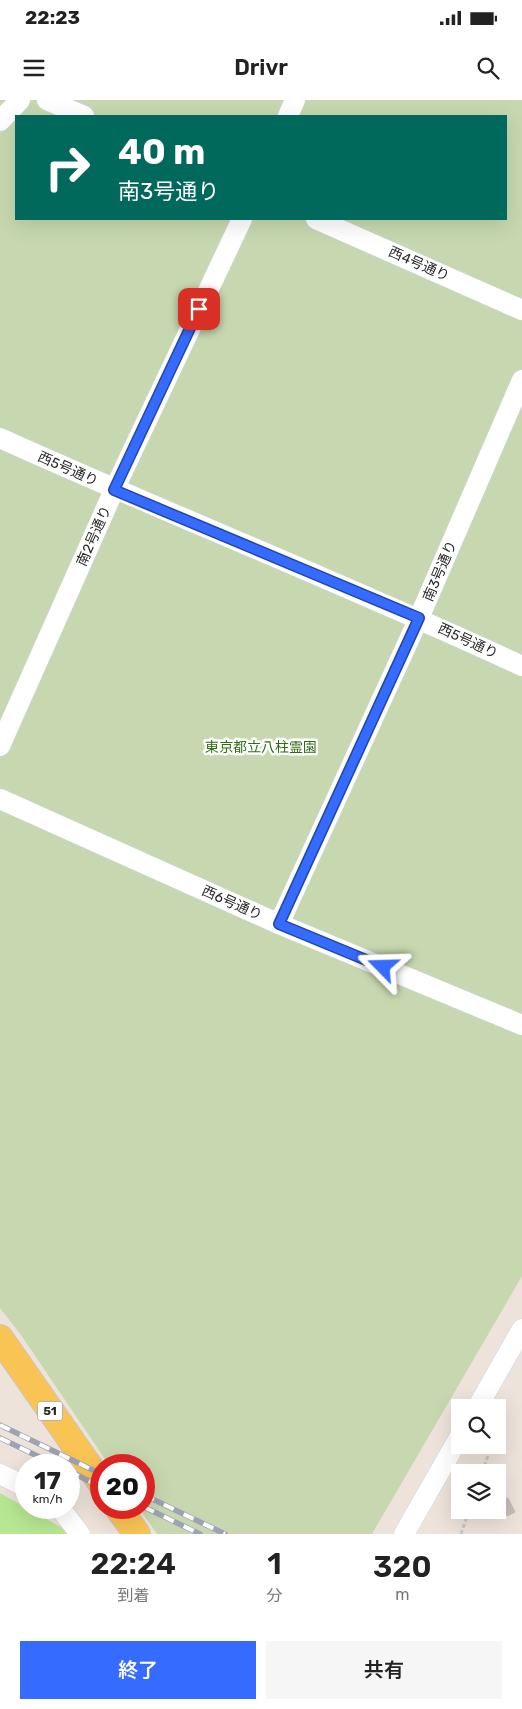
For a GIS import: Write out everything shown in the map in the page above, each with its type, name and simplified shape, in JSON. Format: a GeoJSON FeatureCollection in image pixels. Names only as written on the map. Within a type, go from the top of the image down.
{"type":"FeatureCollection","features":[{"type":"Feature","properties":{"kind":"main road","name":"51"},"geometry":{"type":"LineString","coordinates":[[0,1338],[90,1467]]}},
{"type":"Feature","properties":{"kind":"main road"},"geometry":{"type":"LineString","coordinates":[[126,1519],[137,1534]]}},
{"type":"Feature","properties":{"kind":"street"},"geometry":{"type":"LineString","coordinates":[[0,121],[20,100]]}},
{"type":"Feature","properties":{"kind":"street"},"geometry":{"type":"LineString","coordinates":[[47,100],[82,115]]}},
{"type":"Feature","properties":{"kind":"street"},"geometry":{"type":"LineString","coordinates":[[288,115],[295,100]]}},
{"type":"Feature","properties":{"kind":"street","name":"南2号通り"},"geometry":{"type":"LineString","coordinates":[[0,746],[114,490],[242,220]]}},
{"type":"Feature","properties":{"kind":"street","name":"西4号通り"},"geometry":{"type":"LineString","coordinates":[[318,220],[522,310]]}},
{"type":"Feature","properties":{"kind":"street","name":"南3号通り"},"geometry":{"type":"LineString","coordinates":[[279,924],[419,618],[522,380]]}},
{"type":"Feature","properties":{"kind":"street","name":"西5号通り"},"geometry":{"type":"LineString","coordinates":[[0,438],[114,490],[419,618],[522,666]]}},
{"type":"Feature","properties":{"kind":"street","name":"西6号通り"},"geometry":{"type":"LineString","coordinates":[[0,799],[279,924],[522,1025]]}},
{"type":"Feature","properties":{"kind":"street"},"geometry":{"type":"LineString","coordinates":[[482,1399],[522,1328]]}},
{"type":"Feature","properties":{"kind":"street"},"geometry":{"type":"LineString","coordinates":[[404,1534],[451,1452]]}},
{"type":"Feature","properties":{"kind":"street"},"geometry":{"type":"LineString","coordinates":[[0,1474],[15,1482]]}},
{"type":"Feature","properties":{"kind":"street"},"geometry":{"type":"LineString","coordinates":[[68,1519],[80,1534]]}},
{"type":"Feature","properties":{"kind":"path"},"geometry":{"type":"LineString","coordinates":[[461,1534],[467,1519]]}},
{"type":"Feature","properties":{"kind":"green space","name":"東京都立八柱霊園"},"geometry":{"type":"Polygon","coordinates":[[[0,100],[522,100],[522,1276],[372,1534],[157,1534],[147,1519],[155,1519],[155,1454],[102,1454],[21,1335],[0,1308],[0,100]]]}},
{"type":"Feature","properties":{"kind":"green space"},"geometry":{"type":"Polygon","coordinates":[[[0,1493],[15,1501],[15,1519],[46,1519],[73,1534],[0,1534],[0,1493]]]}},
{"type":"Feature","properties":{"kind":"building"},"geometry":{"type":"Polygon","coordinates":[[[508,1498],[515,1512],[507,1516],[506,1514],[506,1499],[508,1498]]]}},
{"type":"Feature","properties":{"kind":"railway"},"geometry":{"type":"LineString","coordinates":[[0,1425],[90,1469]]}},
{"type":"Feature","properties":{"kind":"railway"},"geometry":{"type":"LineString","coordinates":[[0,1438],[33,1454]]}},
{"type":"Feature","properties":{"kind":"railway"},"geometry":{"type":"LineString","coordinates":[[80,1476],[90,1482]]}},
{"type":"Feature","properties":{"kind":"railway"},"geometry":{"type":"LineString","coordinates":[[155,1500],[225,1534]]}},
{"type":"Feature","properties":{"kind":"railway"},"geometry":{"type":"LineString","coordinates":[[155,1512],[200,1534]]}},
{"type":"Feature","properties":{"kind":"route"},"geometry":{"type":"LineString","coordinates":[[199,309],[114,490],[419,618],[279,924],[383,967]]}}]}
